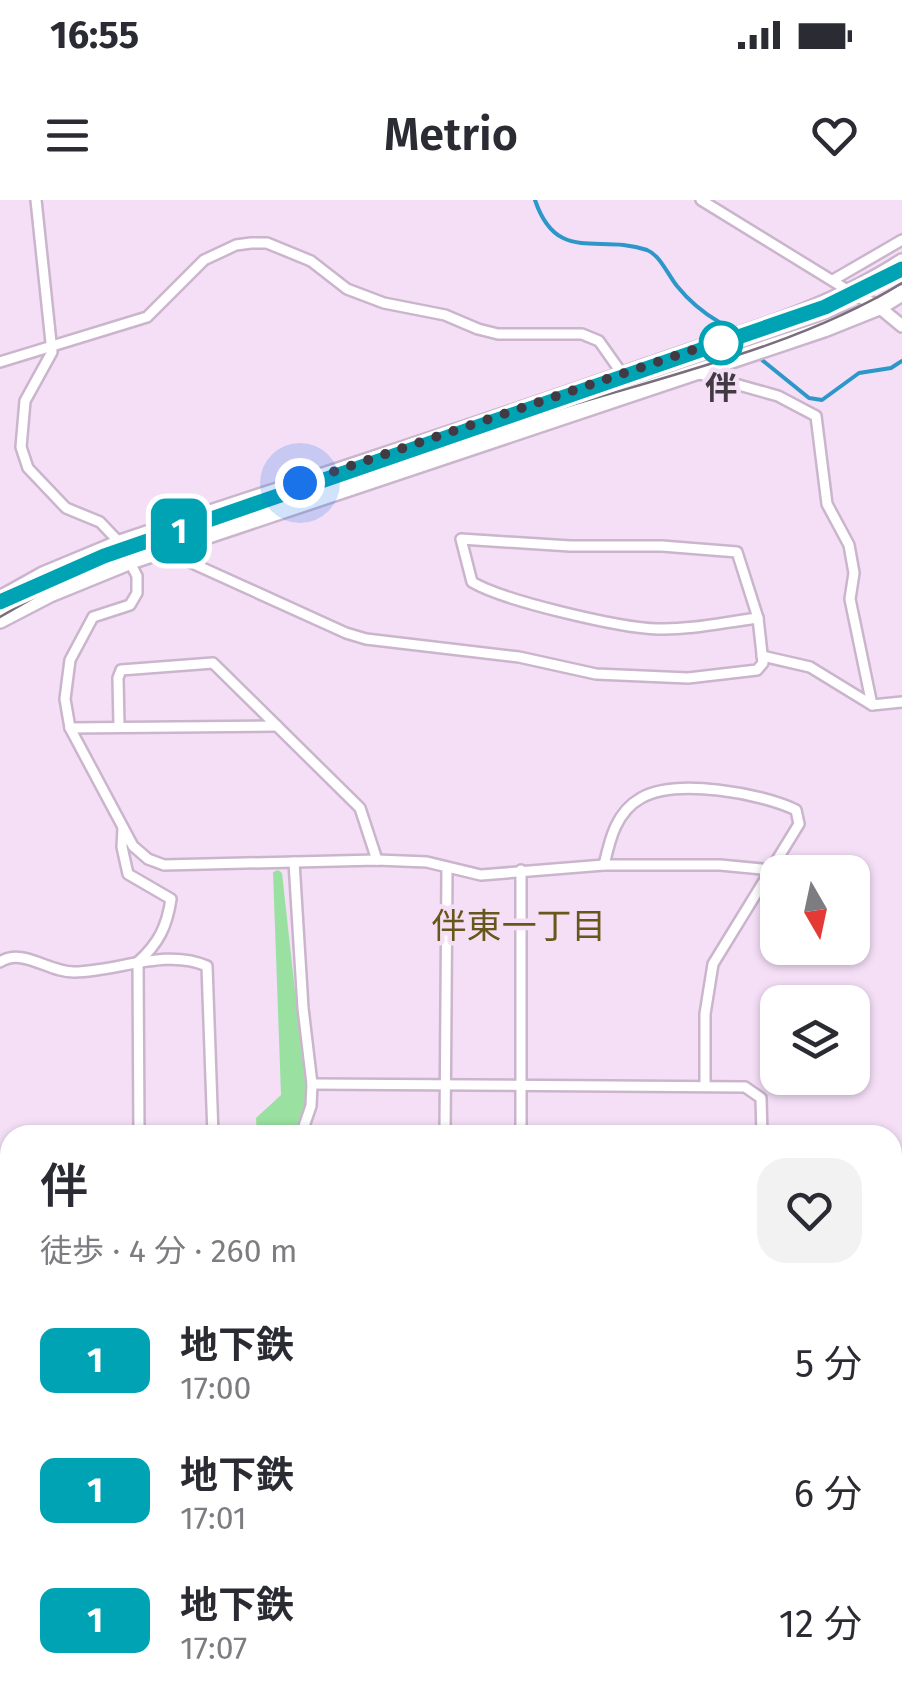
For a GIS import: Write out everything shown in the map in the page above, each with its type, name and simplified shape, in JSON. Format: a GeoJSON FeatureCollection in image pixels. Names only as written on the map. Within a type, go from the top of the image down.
{"type":"FeatureCollection","features":[{"type":"Feature","properties":{"kind":"main road"},"geometry":{"type":"LineString","coordinates":[[0,599],[43,575],[120,542],[802,312],[849,292],[902,262]]}},
{"type":"Feature","properties":{"kind":"main road"},"geometry":{"type":"LineString","coordinates":[[0,620],[50,594],[131,561],[824,330],[880,307],[902,292]]}},
{"type":"Feature","properties":{"kind":"street"},"geometry":{"type":"LineString","coordinates":[[36,200],[52,352],[25,401],[21,447],[28,468],[66,508],[100,522],[120,542],[136,576],[137,592],[130,604],[93,616],[74,646],[66,674],[65,700],[70,728],[133,846],[148,859],[164,865],[377,860],[427,862],[481,875],[604,864],[760,869]]}},
{"type":"Feature","properties":{"kind":"street"},"geometry":{"type":"LineString","coordinates":[[701,200],[788,256],[880,307],[902,326]]}},
{"type":"Feature","properties":{"kind":"street"},"geometry":{"type":"LineString","coordinates":[[833,280],[902,240]]}},
{"type":"Feature","properties":{"kind":"street"},"geometry":{"type":"LineString","coordinates":[[0,362],[147,317],[204,260],[236,245],[268,244],[311,261],[347,289],[384,303],[444,314],[498,334],[582,334],[600,341],[623,375]]}},
{"type":"Feature","properties":{"kind":"street"},"geometry":{"type":"LineString","coordinates":[[693,372],[778,396],[816,416],[826,504],[849,545],[854,573],[850,599],[872,705]]}},
{"type":"Feature","properties":{"kind":"street"},"geometry":{"type":"LineString","coordinates":[[120,542],[163,550],[346,634],[519,657],[596,674],[688,678],[757,670],[762,663],[758,618],[737,552],[461,539],[472,582],[550,608],[658,629],[758,618]]}},
{"type":"Feature","properties":{"kind":"street"},"geometry":{"type":"LineString","coordinates":[[762,656],[810,666],[872,705],[902,702]]}},
{"type":"Feature","properties":{"kind":"street"},"geometry":{"type":"LineString","coordinates":[[119,726],[121,670],[213,664],[360,808],[377,860]]}},
{"type":"Feature","properties":{"kind":"street"},"geometry":{"type":"LineString","coordinates":[[70,728],[276,726]]}},
{"type":"Feature","properties":{"kind":"street"},"geometry":{"type":"LineString","coordinates":[[604,864],[612,829],[627,810],[643,796],[672,790],[719,790],[778,802],[796,810],[799,824],[781,855]]}},
{"type":"Feature","properties":{"kind":"street"},"geometry":{"type":"LineString","coordinates":[[123,825],[122,847],[128,874],[172,899],[168,924],[156,946],[138,962],[138,1125]]}},
{"type":"Feature","properties":{"kind":"street"},"geometry":{"type":"LineString","coordinates":[[294,862],[302,1008],[312,1084],[311,1106],[304,1125]]}},
{"type":"Feature","properties":{"kind":"street"},"geometry":{"type":"LineString","coordinates":[[446,1125],[447,869]]}},
{"type":"Feature","properties":{"kind":"street"},"geometry":{"type":"LineString","coordinates":[[521,1125],[522,870]]}},
{"type":"Feature","properties":{"kind":"street"},"geometry":{"type":"LineString","coordinates":[[705,1086],[705,1014],[713,964],[760,890]]}},
{"type":"Feature","properties":{"kind":"street"},"geometry":{"type":"LineString","coordinates":[[0,962],[20,956],[44,967],[73,972],[138,962],[197,960],[207,966],[212,1125]]}},
{"type":"Feature","properties":{"kind":"street"},"geometry":{"type":"LineString","coordinates":[[312,1084],[745,1088],[761,1098],[762,1125]]}},
{"type":"Feature","properties":{"kind":"green space"},"geometry":{"type":"Polygon","coordinates":[[[273,872],[282,873],[307,1100],[298,1125],[256,1125],[256,1118],[281,1095],[273,872]]]}},
{"type":"Feature","properties":{"kind":"waterway"},"geometry":{"type":"LineString","coordinates":[[535,200],[544,220],[567,240],[629,246],[652,253],[686,297],[719,322]]}},
{"type":"Feature","properties":{"kind":"waterway"},"geometry":{"type":"LineString","coordinates":[[762,360],[809,398],[822,400],[859,373],[891,368],[902,361]]}},
{"type":"Feature","properties":{"kind":"tram line"},"geometry":{"type":"LineString","coordinates":[[0,617],[105,563],[440,447],[777,342],[863,305],[902,283]]}},
{"type":"Feature","properties":{"kind":"metro line","name":"1"},"geometry":{"type":"LineString","coordinates":[[0,602],[104,556],[825,307],[902,269]]}},
{"type":"Feature","properties":{"kind":"place","name":"伴"},"geometry":{"type":"Point","coordinates":[721,343]}},
{"type":"Feature","properties":{"kind":"district","name":"伴東一丁目"},"geometry":{"type":"Point","coordinates":[519,926]}},
{"type":"Feature","properties":{"kind":"route"},"geometry":{"type":"LineString","coordinates":[[300,483],[731,337],[721,343]]}}]}
